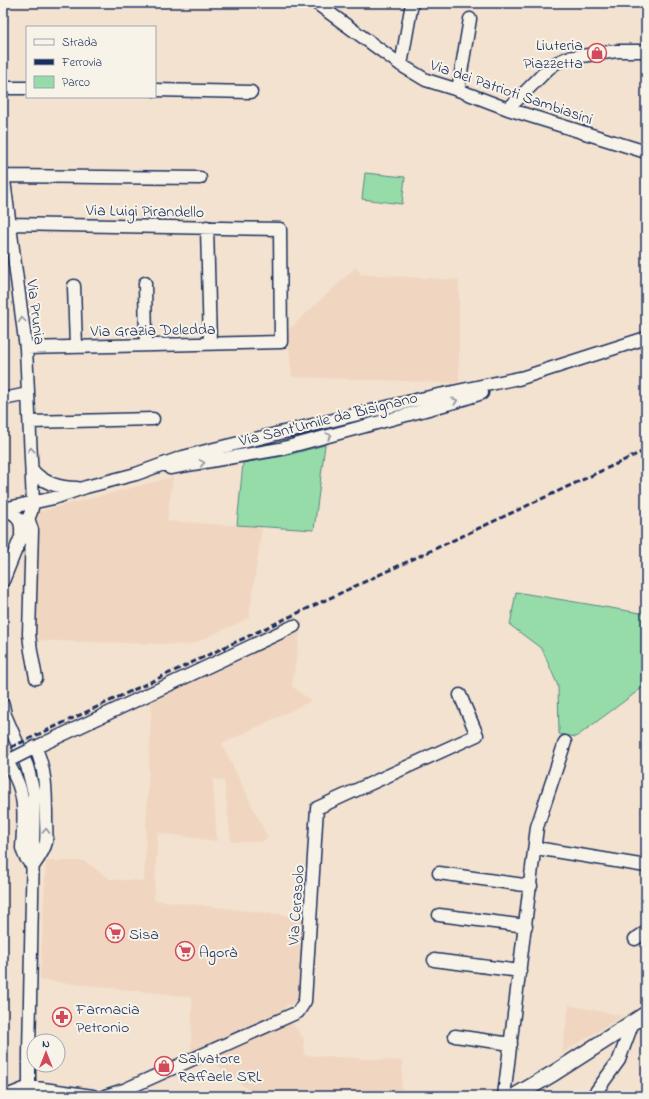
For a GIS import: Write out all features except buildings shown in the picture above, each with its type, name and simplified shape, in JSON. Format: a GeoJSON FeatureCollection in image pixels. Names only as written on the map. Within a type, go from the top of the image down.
{"type":"FeatureCollection","features":[{"type":"Feature","properties":{"kind":"street"},"geometry":{"type":"LineString","coordinates":[[401,65],[412,3]]}},
{"type":"Feature","properties":{"kind":"street","name":"Via dei Patrioti Sambiasini"},"geometry":{"type":"LineString","coordinates":[[318,4],[401,65],[426,80],[458,90],[508,109],[646,152]]}},
{"type":"Feature","properties":{"kind":"street"},"geometry":{"type":"LineString","coordinates":[[458,90],[470,19]]}},
{"type":"Feature","properties":{"kind":"street"},"geometry":{"type":"LineString","coordinates":[[508,109],[549,68],[567,58],[616,51],[646,51]]}},
{"type":"Feature","properties":{"kind":"street"},"geometry":{"type":"LineString","coordinates":[[3,88],[26,88]]}},
{"type":"Feature","properties":{"kind":"street"},"geometry":{"type":"LineString","coordinates":[[156,90],[251,92]]}},
{"type":"Feature","properties":{"kind":"street"},"geometry":{"type":"LineString","coordinates":[[3,174],[200,178]]}},
{"type":"Feature","properties":{"kind":"street","name":"Via Prunia"},"geometry":{"type":"LineString","coordinates":[[3,174],[5,208],[9,224],[26,348],[33,503]]}},
{"type":"Feature","properties":{"kind":"street","name":"Via Luigi Pirandello"},"geometry":{"type":"LineString","coordinates":[[9,224],[280,228],[281,342]]}},
{"type":"Feature","properties":{"kind":"street"},"geometry":{"type":"LineString","coordinates":[[207,227],[210,344]]}},
{"type":"Feature","properties":{"kind":"street"},"geometry":{"type":"LineString","coordinates":[[145,283],[146,345]]}},
{"type":"Feature","properties":{"kind":"street"},"geometry":{"type":"LineString","coordinates":[[74,286],[76,347]]}},
{"type":"Feature","properties":{"kind":"street","name":"Via Sant'Umile da Bisignano"},"geometry":{"type":"LineString","coordinates":[[86,487],[136,474],[183,457],[210,450],[420,399],[524,377],[646,338]]}},
{"type":"Feature","properties":{"kind":"street","name":"Via Grazia Deledda"},"geometry":{"type":"LineString","coordinates":[[26,348],[281,342]]}},
{"type":"Feature","properties":{"kind":"street"},"geometry":{"type":"LineString","coordinates":[[3,400],[28,394]]}},
{"type":"Feature","properties":{"kind":"street"},"geometry":{"type":"LineString","coordinates":[[30,422],[153,419]]}},
{"type":"Feature","properties":{"kind":"street"},"geometry":{"type":"LineString","coordinates":[[32,470],[41,479],[60,487],[86,487]]}},
{"type":"Feature","properties":{"kind":"street"},"geometry":{"type":"LineString","coordinates":[[3,509],[54,498],[86,487]]}},
{"type":"Feature","properties":{"kind":"street"},"geometry":{"type":"LineString","coordinates":[[3,581],[31,512],[33,503]]}},
{"type":"Feature","properties":{"kind":"street"},"geometry":{"type":"LineString","coordinates":[[3,509],[16,514],[19,518],[21,523],[20,537]]}},
{"type":"Feature","properties":{"kind":"street"},"geometry":{"type":"LineString","coordinates":[[28,518],[32,530],[29,634],[32,662],[36,678]]}},
{"type":"Feature","properties":{"kind":"street"},"geometry":{"type":"LineString","coordinates":[[33,866],[27,861],[22,848],[22,795],[8,760],[294,626]]}},
{"type":"Feature","properties":{"kind":"street","name":"Via Cerasolo"},"geometry":{"type":"LineString","coordinates":[[105,1096],[124,1090],[298,1012],[305,1000],[318,808],[477,735],[460,695]]}},
{"type":"Feature","properties":{"kind":"street"},"geometry":{"type":"LineString","coordinates":[[3,705],[27,766],[34,793],[29,1091]]}},
{"type":"Feature","properties":{"kind":"street"},"geometry":{"type":"LineString","coordinates":[[504,1096],[536,848],[537,827],[565,742]]}},
{"type":"Feature","properties":{"kind":"street"},"geometry":{"type":"LineString","coordinates":[[33,749],[41,760],[45,780],[47,835],[43,851],[33,866]]}},
{"type":"Feature","properties":{"kind":"street"},"geometry":{"type":"LineString","coordinates":[[536,848],[646,866]]}},
{"type":"Feature","properties":{"kind":"street"},"geometry":{"type":"LineString","coordinates":[[439,873],[531,886]]}},
{"type":"Feature","properties":{"kind":"street"},"geometry":{"type":"LineString","coordinates":[[439,915],[526,926]]}},
{"type":"Feature","properties":{"kind":"street"},"geometry":{"type":"LineString","coordinates":[[635,939],[646,932]]}},
{"type":"Feature","properties":{"kind":"street"},"geometry":{"type":"LineString","coordinates":[[434,960],[520,971]]}},
{"type":"Feature","properties":{"kind":"street"},"geometry":{"type":"LineString","coordinates":[[515,1096],[646,1014]]}},
{"type":"Feature","properties":{"kind":"street"},"geometry":{"type":"LineString","coordinates":[[593,1096],[619,1060],[633,1022]]}},
{"type":"Feature","properties":{"kind":"street"},"geometry":{"type":"LineString","coordinates":[[454,1036],[511,1044]]}},
{"type":"Feature","properties":{"kind":"street"},"geometry":{"type":"LineString","coordinates":[[6,1096],[29,1091],[92,1096]]}},
{"type":"Feature","properties":{"kind":"shaded area"},"geometry":{"type":"Polygon","coordinates":[[[356,267],[361,274],[459,280],[459,383],[292,377],[287,331],[356,267]]]}},
{"type":"Feature","properties":{"kind":"shaded area"},"geometry":{"type":"Polygon","coordinates":[[[173,477],[167,521],[262,527],[249,618],[190,645],[22,640],[24,540],[34,513],[173,477]]]}},
{"type":"Feature","properties":{"kind":"shaded area"},"geometry":{"type":"Polygon","coordinates":[[[302,620],[292,686],[311,701],[222,744],[268,838],[261,842],[231,842],[224,781],[213,779],[217,841],[158,833],[154,900],[303,917],[299,998],[295,1002],[285,1007],[285,1013],[304,1039],[304,1055],[403,1061],[401,1096],[257,1096],[210,1060],[191,1068],[192,997],[40,980],[46,861],[84,861],[110,879],[144,881],[152,689],[302,620]]]}},
{"type":"Feature","properties":{"kind":"shaded area"},"geometry":{"type":"Polygon","coordinates":[[[569,1005],[623,1016],[562,1053],[569,1005]]]}},
{"type":"Feature","properties":{"kind":"green space"},"geometry":{"type":"Polygon","coordinates":[[[365,173],[405,177],[402,204],[362,199],[365,173]]]}},
{"type":"Feature","properties":{"kind":"green space"},"geometry":{"type":"Polygon","coordinates":[[[325,445],[314,530],[237,525],[243,463],[284,456],[325,445]]]}},
{"type":"Feature","properties":{"kind":"green space"},"geometry":{"type":"Polygon","coordinates":[[[516,592],[646,614],[646,685],[576,737],[559,734],[558,686],[542,649],[510,625],[516,592]]]}},
{"type":"Feature","properties":{"kind":"railway"},"geometry":{"type":"LineString","coordinates":[[3,751],[646,450]]}},
{"type":"Feature","properties":{"kind":"place","name":"Liuteria Piazzetta"},"geometry":{"type":"Point","coordinates":[597,53]}},
{"type":"Feature","properties":{"kind":"place","name":"Sisa"},"geometry":{"type":"Point","coordinates":[115,933]}},
{"type":"Feature","properties":{"kind":"place","name":"Agorà"},"geometry":{"type":"Point","coordinates":[185,951]}},
{"type":"Feature","properties":{"kind":"place","name":"Farmacia Petronio"},"geometry":{"type":"Point","coordinates":[62,1017]}},
{"type":"Feature","properties":{"kind":"place","name":"Salvatore Raffaele SRL"},"geometry":{"type":"Point","coordinates":[164,1066]}}]}
